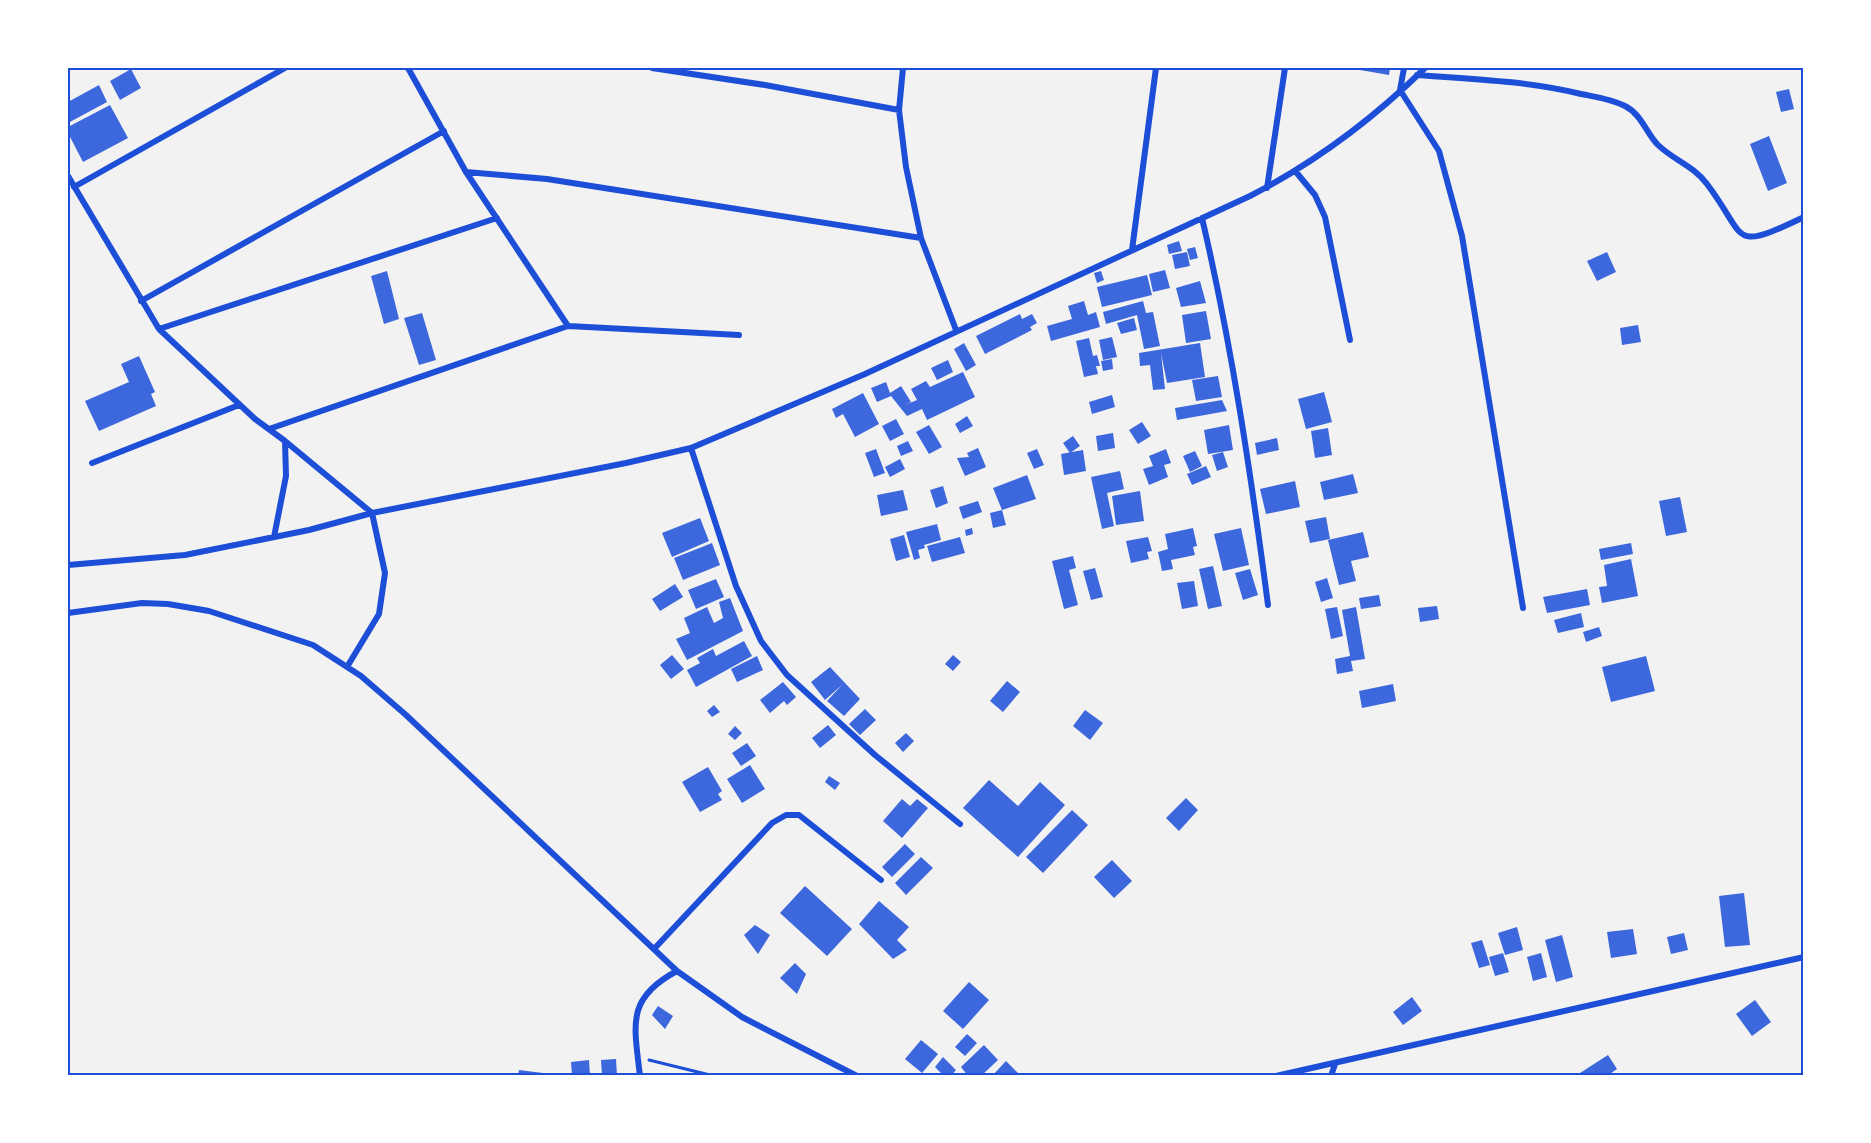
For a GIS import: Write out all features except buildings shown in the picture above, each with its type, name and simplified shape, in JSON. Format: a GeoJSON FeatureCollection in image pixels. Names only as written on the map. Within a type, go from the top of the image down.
{"type":"FeatureCollection","features":[{"type":"Feature","properties":{"kind":"street"},"geometry":{"type":"LineString","coordinates":[[74,187],[285,68]]}},
{"type":"Feature","properties":{"kind":"street"},"geometry":{"type":"LineString","coordinates":[[408,68],[466,172],[568,326]]}},
{"type":"Feature","properties":{"kind":"street"},"geometry":{"type":"LineString","coordinates":[[652,68],[765,85],[899,110]]}},
{"type":"Feature","properties":{"kind":"street"},"geometry":{"type":"LineString","coordinates":[[903,68],[899,110],[906,167],[921,238],[956,330]]}},
{"type":"Feature","properties":{"kind":"street"},"geometry":{"type":"LineString","coordinates":[[1132,250],[1156,68]]}},
{"type":"Feature","properties":{"kind":"street"},"geometry":{"type":"LineString","coordinates":[[1267,188],[1285,68]]}},
{"type":"Feature","properties":{"kind":"street"},"geometry":{"type":"LineString","coordinates":[[1404,68],[1400,90],[1439,151],[1462,237],[1523,608]]}},
{"type":"Feature","properties":{"kind":"street"},"geometry":{"type":"LineString","coordinates":[[68,565],[184,555],[274,537],[372,513],[626,464],[691,448],[846,382],[1267,188],[1296,172],[1367,122],[1425,68]]}},
{"type":"Feature","properties":{"kind":"street"},"geometry":{"type":"LineString","coordinates":[[1417,75],[1537,83],[1608,100],[1627,107],[1640,119],[1656,143],[1674,158],[1691,167],[1707,184],[1731,224],[1741,235],[1752,238],[1767,235],[1803,217]]}},
{"type":"Feature","properties":{"kind":"street"},"geometry":{"type":"LineString","coordinates":[[141,301],[444,131]]}},
{"type":"Feature","properties":{"kind":"street"},"geometry":{"type":"LineString","coordinates":[[466,172],[547,179],[921,238]]}},
{"type":"Feature","properties":{"kind":"street"},"geometry":{"type":"LineString","coordinates":[[1296,172],[1315,195],[1325,217],[1350,340]]}},
{"type":"Feature","properties":{"kind":"street"},"geometry":{"type":"LineString","coordinates":[[68,176],[159,329],[239,405],[372,513],[385,573],[379,614],[347,667]]}},
{"type":"Feature","properties":{"kind":"street"},"geometry":{"type":"LineString","coordinates":[[159,329],[496,218]]}},
{"type":"Feature","properties":{"kind":"street"},"geometry":{"type":"LineString","coordinates":[[1202,218],[1218,285],[1237,393],[1268,605]]}},
{"type":"Feature","properties":{"kind":"street"},"geometry":{"type":"LineString","coordinates":[[269,429],[568,326],[739,335]]}},
{"type":"Feature","properties":{"kind":"street"},"geometry":{"type":"LineString","coordinates":[[92,464],[239,405]]}},
{"type":"Feature","properties":{"kind":"street"},"geometry":{"type":"LineString","coordinates":[[274,537],[286,476],[285,441]]}},
{"type":"Feature","properties":{"kind":"street"},"geometry":{"type":"LineString","coordinates":[[691,448],[736,586],[761,640],[787,675],[875,755],[960,824]]}},
{"type":"Feature","properties":{"kind":"street"},"geometry":{"type":"LineString","coordinates":[[68,613],[142,603],[168,604],[209,611],[313,645],[347,667],[406,715],[677,971],[742,1017],[857,1076]]}},
{"type":"Feature","properties":{"kind":"street"},"geometry":{"type":"LineString","coordinates":[[654,949],[772,823],[786,815],[799,816],[880,880]]}},
{"type":"Feature","properties":{"kind":"street"},"geometry":{"type":"LineString","coordinates":[[1276,1076],[1803,957]]}},
{"type":"Feature","properties":{"kind":"street"},"geometry":{"type":"LineString","coordinates":[[640,1076],[637,1009],[643,996],[658,981],[677,971]]}},
{"type":"Feature","properties":{"kind":"street"},"geometry":{"type":"LineString","coordinates":[[1331,1076],[1335,1064]]}},
{"type":"Feature","properties":{"kind":"path"},"geometry":{"type":"LineString","coordinates":[[638,1058],[714,1076]]}}]}
